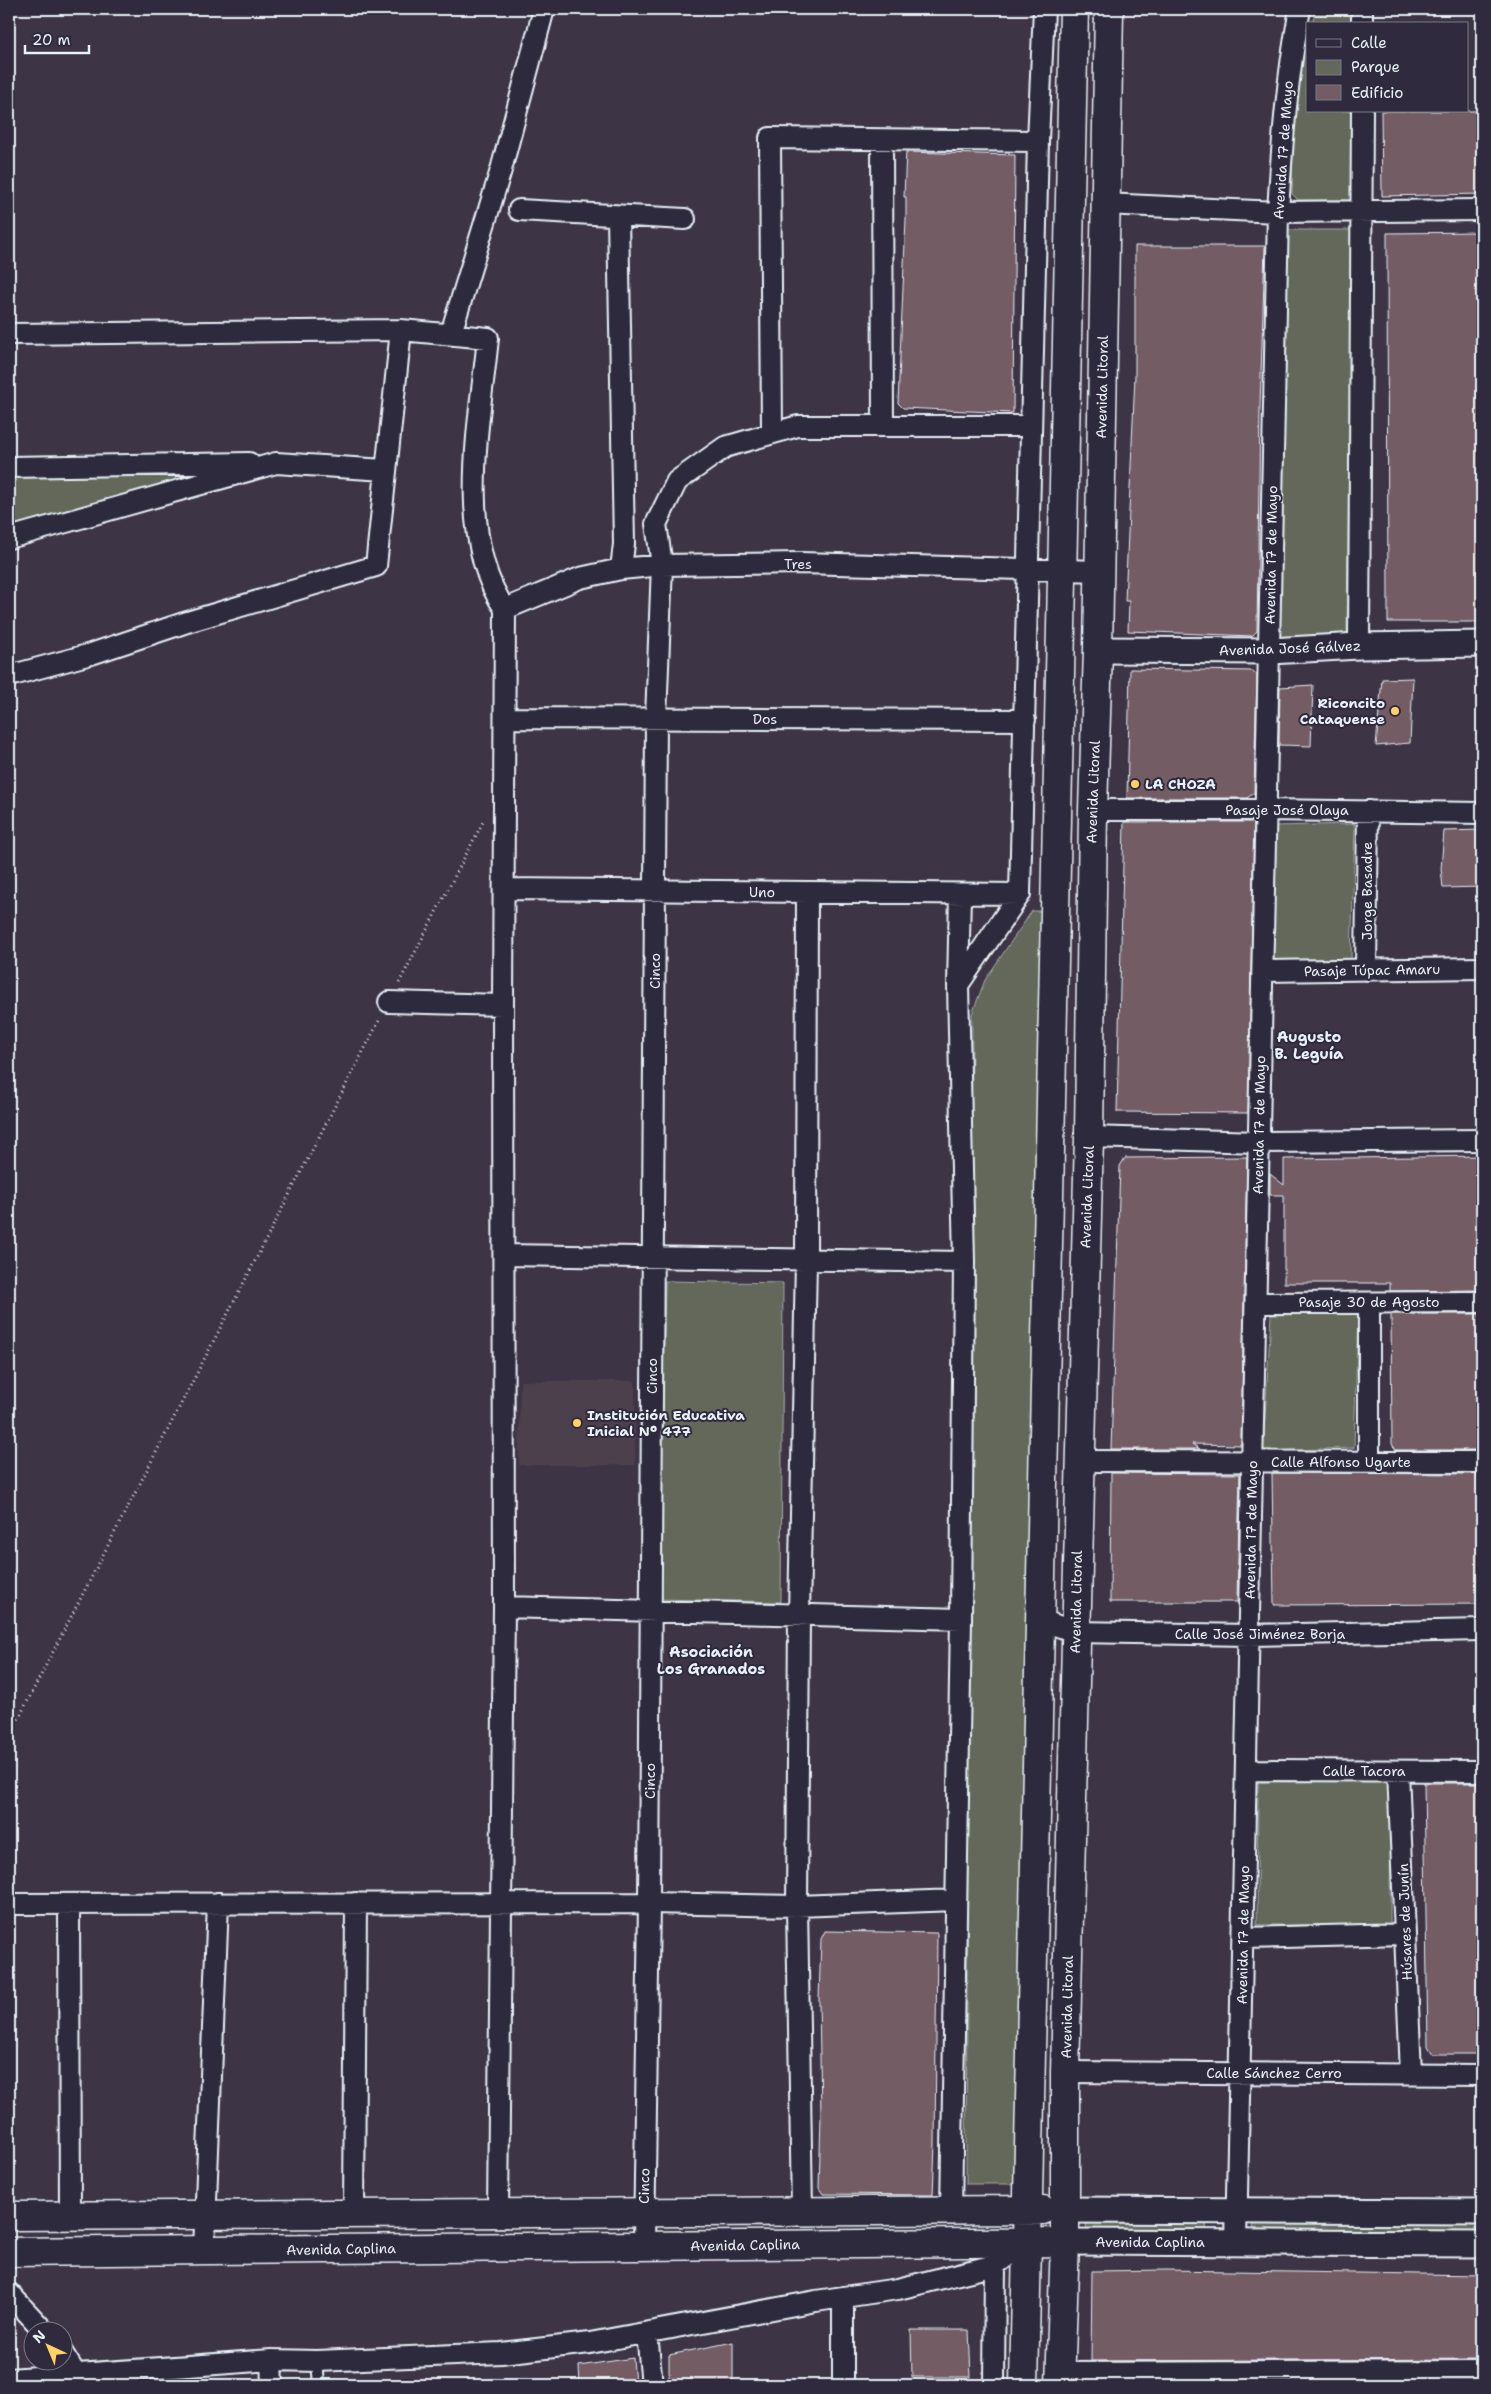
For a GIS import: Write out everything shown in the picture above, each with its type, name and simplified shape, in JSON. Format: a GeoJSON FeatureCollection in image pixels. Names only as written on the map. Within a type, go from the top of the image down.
{"type":"FeatureCollection","features":[{"type":"Feature","properties":{"kind":"main road"},"geometry":{"type":"LineString","coordinates":[[1024,2385],[1026,2210],[1041,1620],[1074,9]]}},
{"type":"Feature","properties":{"kind":"main road","name":"Avenida Litoral"},"geometry":{"type":"LineString","coordinates":[[1060,2379],[1066,2242],[1065,2072],[1089,1137],[1092,810],[1098,650],[1104,204],[1109,9]]}},
{"type":"Feature","properties":{"kind":"main road"},"geometry":{"type":"LineString","coordinates":[[9,2216],[1065,2210]]}},
{"type":"Feature","properties":{"kind":"main road","name":"Avenida Caplina"},"geometry":{"type":"LineString","coordinates":[[9,2252],[1066,2242]]}},
{"type":"Feature","properties":{"kind":"street"},"geometry":{"type":"LineString","coordinates":[[451,333],[502,170],[544,9]]}},
{"type":"Feature","properties":{"kind":"street"},"geometry":{"type":"LineString","coordinates":[[958,985],[1020,894],[1038,141],[1044,9]]}},
{"type":"Feature","properties":{"kind":"street","name":"Avenida 17 de Mayo"},"geometry":{"type":"LineString","coordinates":[[1236,2243],[1278,212],[1282,129],[1300,9]]}},
{"type":"Feature","properties":{"kind":"street"},"geometry":{"type":"LineString","coordinates":[[1362,9],[1362,22]]}},
{"type":"Feature","properties":{"kind":"street"},"geometry":{"type":"LineString","coordinates":[[1359,646],[1362,112]]}},
{"type":"Feature","properties":{"kind":"street"},"geometry":{"type":"LineString","coordinates":[[772,432],[770,138],[1038,141]]}},
{"type":"Feature","properties":{"kind":"street"},"geometry":{"type":"LineString","coordinates":[[882,140],[883,426]]}},
{"type":"Feature","properties":{"kind":"street"},"geometry":{"type":"LineString","coordinates":[[1104,204],[1278,212],[1482,210]]}},
{"type":"Feature","properties":{"kind":"street"},"geometry":{"type":"LineString","coordinates":[[519,210],[685,219]]}},
{"type":"Feature","properties":{"kind":"street"},"geometry":{"type":"LineString","coordinates":[[618,216],[624,544],[621,569]]}},
{"type":"Feature","properties":{"kind":"street"},"geometry":{"type":"LineString","coordinates":[[9,676],[91,654],[184,623],[376,566],[401,330]]}},
{"type":"Feature","properties":{"kind":"street"},"geometry":{"type":"LineString","coordinates":[[9,334],[401,330],[451,333],[488,338],[473,484],[480,544],[486,573],[493,592],[505,609],[503,1005],[504,1607],[498,2213]]}},
{"type":"Feature","properties":{"kind":"street","name":"Cinco"},"geometry":{"type":"LineString","coordinates":[[644,2246],[650,1903],[656,718],[662,565],[656,524],[676,481],[725,447],[772,432],[798,426],[1031,426]]}},
{"type":"Feature","properties":{"kind":"street"},"geometry":{"type":"LineString","coordinates":[[9,467],[276,463],[385,470]]}},
{"type":"Feature","properties":{"kind":"street"},"geometry":{"type":"LineString","coordinates":[[9,538],[276,463]]}},
{"type":"Feature","properties":{"kind":"street","name":"Tres"},"geometry":{"type":"LineString","coordinates":[[505,609],[580,578],[621,569],[662,565],[800,563],[1098,571]]}},
{"type":"Feature","properties":{"kind":"street","name":"Avenida José Gálvez"},"geometry":{"type":"LineString","coordinates":[[1098,650],[1270,651],[1359,646],[1482,644]]}},
{"type":"Feature","properties":{"kind":"street","name":"Dos"},"geometry":{"type":"LineString","coordinates":[[505,718],[1025,720]]}},
{"type":"Feature","properties":{"kind":"street","name":"Pasaje José Olaya"},"geometry":{"type":"LineString","coordinates":[[1092,810],[1482,813]]}},
{"type":"Feature","properties":{"kind":"street","name":"Jorge Basadre"},"geometry":{"type":"LineString","coordinates":[[1366,970],[1368,811]]}},
{"type":"Feature","properties":{"kind":"street","name":"Uno"},"geometry":{"type":"LineString","coordinates":[[504,889],[1020,894]]}},
{"type":"Feature","properties":{"kind":"street"},"geometry":{"type":"LineString","coordinates":[[802,2212],[797,1906],[799,1616],[806,1261],[807,892]]}},
{"type":"Feature","properties":{"kind":"street"},"geometry":{"type":"LineString","coordinates":[[951,2211],[961,1619],[964,1262],[958,985],[960,894]]}},
{"type":"Feature","properties":{"kind":"street","name":"Pasaje Túpac Amaru"},"geometry":{"type":"LineString","coordinates":[[1263,971],[1482,968]]}},
{"type":"Feature","properties":{"kind":"street"},"geometry":{"type":"LineString","coordinates":[[389,1002],[503,1005]]}},
{"type":"Feature","properties":{"kind":"street"},"geometry":{"type":"LineString","coordinates":[[1089,1137],[1259,1142],[1482,1140]]}},
{"type":"Feature","properties":{"kind":"street"},"geometry":{"type":"LineString","coordinates":[[504,1255],[964,1262]]}},
{"type":"Feature","properties":{"kind":"street","name":"Pasaje 30 de Agosto"},"geometry":{"type":"LineString","coordinates":[[1256,1303],[1482,1302]]}},
{"type":"Feature","properties":{"kind":"street"},"geometry":{"type":"LineString","coordinates":[[1369,1303],[1369,1461]]}},
{"type":"Feature","properties":{"kind":"street","name":"Calle Alfonso Ugarte"},"geometry":{"type":"LineString","coordinates":[[1080,1461],[1252,1463],[1482,1462]]}},
{"type":"Feature","properties":{"kind":"street"},"geometry":{"type":"LineString","coordinates":[[504,1607],[961,1619]]}},
{"type":"Feature","properties":{"kind":"street","name":"Calle José Jiménez Borja"},"geometry":{"type":"LineString","coordinates":[[1041,1620],[1075,1632],[1249,1636],[1482,1630]]}},
{"type":"Feature","properties":{"kind":"street","name":"Calle Tacora"},"geometry":{"type":"LineString","coordinates":[[1246,1770],[1482,1771]]}},
{"type":"Feature","properties":{"kind":"street","name":"Húsares de Junín"},"geometry":{"type":"LineString","coordinates":[[1398,1771],[1411,2074]]}},
{"type":"Feature","properties":{"kind":"street"},"geometry":{"type":"LineString","coordinates":[[9,1904],[69,1906],[218,1903],[501,1905],[650,1903],[797,1906],[956,1900]]}},
{"type":"Feature","properties":{"kind":"street"},"geometry":{"type":"LineString","coordinates":[[204,2250],[218,1903]]}},
{"type":"Feature","properties":{"kind":"street"},"geometry":{"type":"LineString","coordinates":[[354,2214],[356,1903]]}},
{"type":"Feature","properties":{"kind":"street"},"geometry":{"type":"LineString","coordinates":[[69,1906],[70,2216]]}},
{"type":"Feature","properties":{"kind":"street"},"geometry":{"type":"LineString","coordinates":[[1243,1938],[1405,1934]]}},
{"type":"Feature","properties":{"kind":"street","name":"Calle Sánchez Cerro"},"geometry":{"type":"LineString","coordinates":[[1065,2072],[1482,2074]]}},
{"type":"Feature","properties":{"kind":"street"},"geometry":{"type":"LineString","coordinates":[[1065,2210],[1482,2212]]}},
{"type":"Feature","properties":{"kind":"street"},"geometry":{"type":"LineString","coordinates":[[9,2379],[52,2380],[75,2373],[271,2360],[317,2361],[501,2353],[590,2342],[898,2289],[995,2265],[1026,2242]]}},
{"type":"Feature","properties":{"kind":"street","name":"Avenida Caplina"},"geometry":{"type":"LineString","coordinates":[[1066,2242],[1482,2244]]}},
{"type":"Feature","properties":{"kind":"street"},"geometry":{"type":"LineString","coordinates":[[994,2385],[995,2265]]}},
{"type":"Feature","properties":{"kind":"street"},"geometry":{"type":"LineString","coordinates":[[9,2293],[36,2322]]}},
{"type":"Feature","properties":{"kind":"street"},"geometry":{"type":"LineString","coordinates":[[843,2297],[843,2385]]}},
{"type":"Feature","properties":{"kind":"street"},"geometry":{"type":"LineString","coordinates":[[647,2333],[652,2385]]}},
{"type":"Feature","properties":{"kind":"street"},"geometry":{"type":"LineString","coordinates":[[271,2360],[272,2385]]}},
{"type":"Feature","properties":{"kind":"street"},"geometry":{"type":"LineString","coordinates":[[72,2368],[75,2373]]}},
{"type":"Feature","properties":{"kind":"street"},"geometry":{"type":"LineString","coordinates":[[1060,2379],[1482,2371]]}},
{"type":"Feature","properties":{"kind":"lane"},"geometry":{"type":"LineString","coordinates":[[317,2361],[319,2385]]}},
{"type":"Feature","properties":{"kind":"path"},"geometry":{"type":"LineString","coordinates":[[9,1737],[487,813]]}},
{"type":"Feature","properties":{"kind":"shaded area","name":"Institución Educativa Inicial Nº 477"},"geometry":{"type":"Polygon","coordinates":[[[520,1381],[635,1381],[635,1465],[519,1465],[520,1381]]]}},
{"type":"Feature","properties":{"kind":"green space"},"geometry":{"type":"Polygon","coordinates":[[[1316,9],[1352,9],[1352,22],[1313,22],[1316,9]]]}},
{"type":"Feature","properties":{"kind":"green space"},"geometry":{"type":"Polygon","coordinates":[[[1306,45],[1306,112],[1353,112],[1354,200],[1298,200],[1292,194],[1294,90],[1306,45]]]}},
{"type":"Feature","properties":{"kind":"green space"},"geometry":{"type":"Polygon","coordinates":[[[1285,230],[1351,230],[1347,635],[1277,638],[1285,230]]]}},
{"type":"Feature","properties":{"kind":"green space"},"geometry":{"type":"Polygon","coordinates":[[[198,473],[143,494],[9,531],[9,476],[198,473]]]}},
{"type":"Feature","properties":{"kind":"green space"},"geometry":{"type":"Polygon","coordinates":[[[1355,824],[1351,960],[1271,962],[1274,826],[1355,824]]]}},
{"type":"Feature","properties":{"kind":"green space"},"geometry":{"type":"Polygon","coordinates":[[[1032,911],[1041,911],[1016,2184],[966,2184],[972,1014],[985,980],[1032,911]]]}},
{"type":"Feature","properties":{"kind":"green space"},"geometry":{"type":"Polygon","coordinates":[[[665,1281],[783,1283],[781,1602],[659,1599],[665,1281]]]}},
{"type":"Feature","properties":{"kind":"green space"},"geometry":{"type":"Polygon","coordinates":[[[1358,1313],[1354,1448],[1263,1451],[1271,1315],[1358,1313]]]}},
{"type":"Feature","properties":{"kind":"green space"},"geometry":{"type":"Polygon","coordinates":[[[1391,1781],[1390,1925],[1257,1925],[1258,1782],[1391,1781]]]}},
{"type":"Feature","properties":{"kind":"green space"},"geometry":{"type":"Polygon","coordinates":[[[1090,2220],[1207,2221],[1206,2230],[1087,2230],[1086,2224],[1090,2220]]]}},
{"type":"Feature","properties":{"kind":"green space"},"geometry":{"type":"Polygon","coordinates":[[[1257,2221],[1482,2222],[1482,2233],[1257,2233],[1253,2227],[1257,2221]]]}},
{"type":"Feature","properties":{"kind":"building"},"geometry":{"type":"Polygon","coordinates":[[[1482,111],[1482,194],[1382,196],[1381,112],[1482,111]]]}},
{"type":"Feature","properties":{"kind":"building"},"geometry":{"type":"Polygon","coordinates":[[[906,152],[1015,155],[1013,413],[903,408],[898,403],[906,219],[906,197],[904,197],[906,152]]]}},
{"type":"Feature","properties":{"kind":"building"},"geometry":{"type":"Polygon","coordinates":[[[1482,232],[1482,622],[1388,622],[1387,233],[1482,232]]]}},
{"type":"Feature","properties":{"kind":"building"},"geometry":{"type":"Polygon","coordinates":[[[1135,246],[1265,246],[1260,407],[1257,631],[1252,636],[1128,631],[1129,601],[1125,601],[1135,376],[1135,246]]]}},
{"type":"Feature","properties":{"kind":"building"},"geometry":{"type":"Polygon","coordinates":[[[1130,669],[1253,671],[1257,675],[1254,793],[1247,798],[1127,798],[1130,669]]]}},
{"type":"Feature","properties":{"kind":"building","name":"Riconcito Cataquense"},"geometry":{"type":"Polygon","coordinates":[[[1413,678],[1410,743],[1376,746],[1382,679],[1413,678]]]}},
{"type":"Feature","properties":{"kind":"building"},"geometry":{"type":"Polygon","coordinates":[[[1313,685],[1311,746],[1279,745],[1280,687],[1313,685]]]}},
{"type":"Feature","properties":{"kind":"building"},"geometry":{"type":"Polygon","coordinates":[[[1124,822],[1254,822],[1248,1113],[1117,1112],[1124,822]]]}},
{"type":"Feature","properties":{"kind":"building"},"geometry":{"type":"Polygon","coordinates":[[[1482,830],[1482,887],[1443,888],[1441,869],[1444,831],[1482,830]]]}},
{"type":"Feature","properties":{"kind":"building"},"geometry":{"type":"Polygon","coordinates":[[[1482,1156],[1482,1290],[1390,1291],[1390,1283],[1284,1283],[1284,1195],[1270,1195],[1270,1174],[1284,1185],[1284,1159],[1482,1156]]]}},
{"type":"Feature","properties":{"kind":"building"},"geometry":{"type":"Polygon","coordinates":[[[1247,1157],[1241,1445],[1192,1444],[1200,1449],[1111,1449],[1120,1166],[1125,1158],[1247,1157]]]}},
{"type":"Feature","properties":{"kind":"building"},"geometry":{"type":"Polygon","coordinates":[[[1391,1314],[1482,1314],[1482,1450],[1396,1450],[1392,1444],[1391,1314]]]}},
{"type":"Feature","properties":{"kind":"building"},"geometry":{"type":"Polygon","coordinates":[[[1111,1473],[1240,1474],[1237,1602],[1110,1602],[1111,1473]]]}},
{"type":"Feature","properties":{"kind":"building"},"geometry":{"type":"Polygon","coordinates":[[[1272,1473],[1482,1474],[1482,1604],[1274,1605],[1272,1473]]]}},
{"type":"Feature","properties":{"kind":"building"},"geometry":{"type":"Polygon","coordinates":[[[1424,1783],[1482,1783],[1482,2054],[1433,2054],[1428,2046],[1424,1783]]]}},
{"type":"Feature","properties":{"kind":"building"},"geometry":{"type":"Polygon","coordinates":[[[825,1931],[937,1933],[933,2195],[823,2194],[819,2188],[821,2116],[819,1999],[821,1939],[825,1931]]]}},
{"type":"Feature","properties":{"kind":"building"},"geometry":{"type":"Polygon","coordinates":[[[1166,2270],[1482,2275],[1482,2359],[1091,2361],[1092,2271],[1166,2270]]]}},
{"type":"Feature","properties":{"kind":"building"},"geometry":{"type":"Polygon","coordinates":[[[911,2330],[969,2330],[971,2377],[912,2377],[911,2330]]]}},
{"type":"Feature","properties":{"kind":"building"},"geometry":{"type":"Polygon","coordinates":[[[733,2342],[733,2385],[669,2385],[669,2355],[733,2342]]]}},
{"type":"Feature","properties":{"kind":"building"},"geometry":{"type":"Polygon","coordinates":[[[633,2358],[635,2385],[580,2385],[579,2366],[633,2358]]]}},
{"type":"Feature","properties":{"kind":"place","name":"Riconcito Cataquense"},"geometry":{"type":"Point","coordinates":[1395,711]}},
{"type":"Feature","properties":{"kind":"place","name":"LA CHOZA"},"geometry":{"type":"Point","coordinates":[1135,784]}},
{"type":"Feature","properties":{"kind":"place","name":"Institución Educativa Inicial Nº 477"},"geometry":{"type":"Point","coordinates":[577,1423]}},
{"type":"Feature","properties":{"kind":"district","name":"Augusto B. Leguía"},"geometry":{"type":"Point","coordinates":[1309,1046]}},
{"type":"Feature","properties":{"kind":"district","name":"Asociación Los Granados"},"geometry":{"type":"Point","coordinates":[711,1660]}}]}
